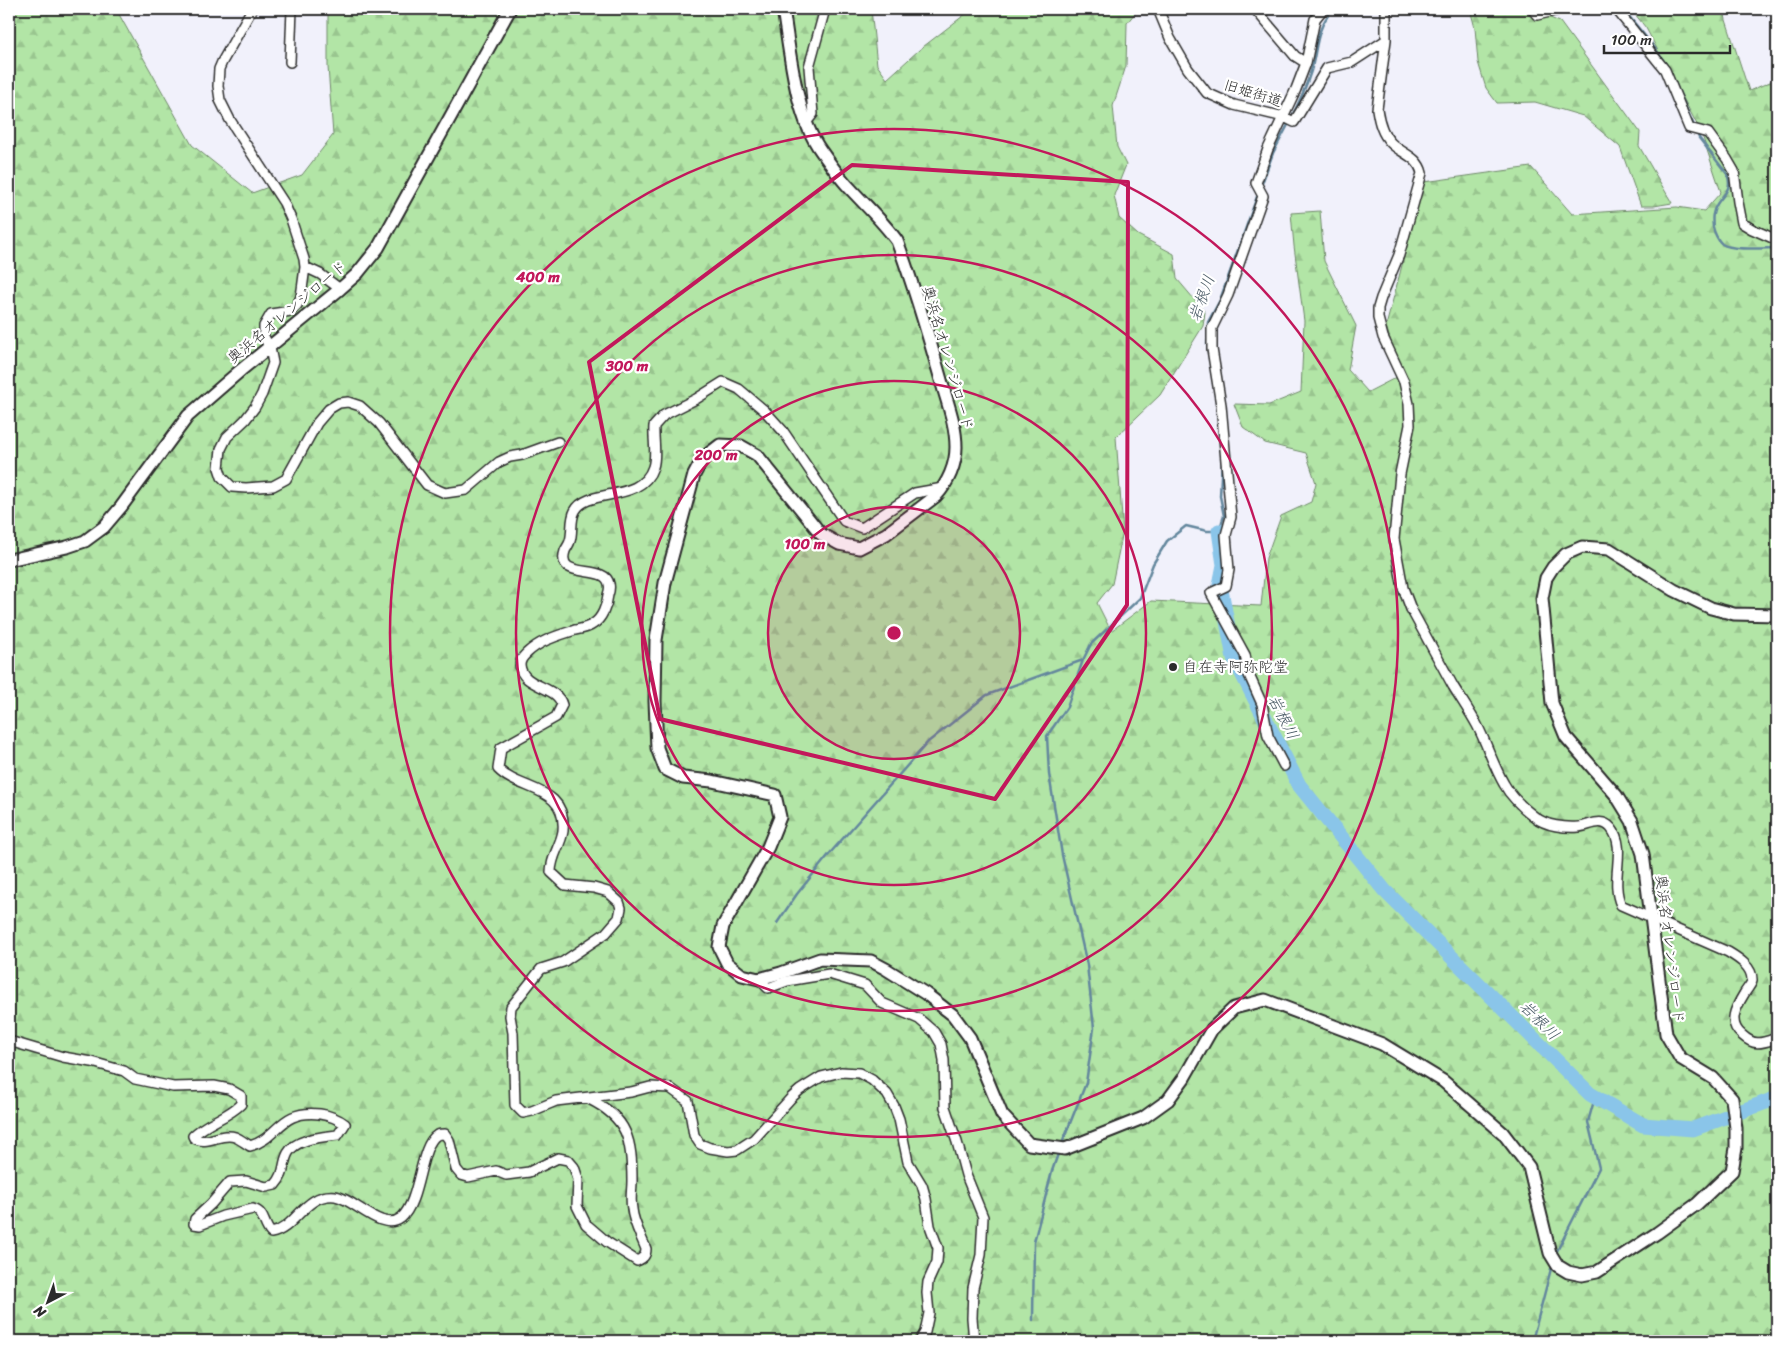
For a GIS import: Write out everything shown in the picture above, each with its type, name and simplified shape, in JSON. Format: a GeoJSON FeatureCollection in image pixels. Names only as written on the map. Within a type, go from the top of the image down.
{"type":"FeatureCollection","features":[{"type":"Feature","properties":{"kind":"street"},"geometry":{"type":"LineString","coordinates":[[252,9],[234,38],[219,69],[218,86],[220,100],[230,120],[284,203],[305,267],[301,297],[297,305],[291,311],[271,314],[264,326],[264,337],[270,348],[273,363],[262,394],[255,407],[245,420],[227,437],[221,449],[219,468],[222,477],[232,487],[246,488],[273,486],[286,479],[317,423],[329,410],[339,403],[348,402],[360,406],[379,423],[427,485],[446,493],[466,490],[499,462],[558,442]]}},
{"type":"Feature","properties":{"kind":"street"},"geometry":{"type":"LineString","coordinates":[[290,62],[292,9]]}},
{"type":"Feature","properties":{"kind":"street","name":"奥浜名オレンジロード"},"geometry":{"type":"LineString","coordinates":[[783,9],[805,124],[820,150],[846,184],[886,226],[897,241],[936,360],[955,428],[956,449],[952,470],[936,496],[886,534],[859,548],[839,544],[821,534],[757,455],[741,446],[720,445],[703,458],[694,475],[665,583],[656,640],[655,702],[657,748],[665,770],[683,778],[712,781],[775,796],[780,817],[768,847],[723,926],[719,947],[728,963],[742,975],[759,979],[820,959],[871,961],[886,969],[926,994],[953,1015],[970,1038],[1002,1115],[1029,1144],[1066,1149],[1143,1118],[1168,1100],[1184,1078],[1212,1029],[1234,1008],[1265,1000],[1382,1044],[1443,1081],[1503,1133],[1529,1167],[1550,1253],[1558,1266],[1568,1272],[1582,1275],[1597,1272],[1612,1264],[1697,1204],[1732,1172],[1736,1148],[1736,1128],[1732,1099],[1713,1078],[1680,1058],[1666,1034],[1643,854],[1632,821],[1616,795],[1566,737],[1552,703],[1542,598],[1546,578],[1566,554],[1582,547],[1609,550],[1674,590],[1711,608],[1734,614],[1777,615]]}},
{"type":"Feature","properties":{"kind":"street"},"geometry":{"type":"LineString","coordinates":[[805,124],[813,114],[809,67],[825,9]]}},
{"type":"Feature","properties":{"kind":"street","name":"旧姫街道"},"geometry":{"type":"LineString","coordinates":[[1158,9],[1170,38],[1188,69],[1207,93],[1234,105],[1284,117],[1294,122],[1327,68],[1352,62],[1386,40]]}},
{"type":"Feature","properties":{"kind":"street"},"geometry":{"type":"LineString","coordinates":[[1255,9],[1295,56],[1306,63]]}},
{"type":"Feature","properties":{"kind":"street"},"geometry":{"type":"LineString","coordinates":[[1284,766],[1268,736],[1262,704],[1249,675],[1245,654],[1211,593],[1226,586],[1229,570],[1226,535],[1230,517],[1221,405],[1212,349],[1212,328],[1228,296],[1263,196],[1256,183],[1268,149],[1284,117],[1306,63],[1315,18],[1323,9]]}},
{"type":"Feature","properties":{"kind":"street"},"geometry":{"type":"LineString","coordinates":[[1386,9],[1386,40],[1377,109],[1378,120],[1383,132],[1391,143],[1416,160],[1422,173],[1399,254],[1378,308],[1381,332],[1404,382],[1409,404],[1410,425],[1400,474],[1394,539],[1403,588],[1415,616],[1477,725],[1504,785],[1520,804],[1537,819],[1557,826],[1580,827],[1596,822],[1605,823],[1611,828],[1619,849],[1615,885],[1621,905],[1728,952],[1743,962],[1750,972],[1752,982],[1735,1011],[1733,1021],[1738,1032],[1748,1040],[1758,1044],[1777,1038]]}},
{"type":"Feature","properties":{"kind":"street"},"geometry":{"type":"LineString","coordinates":[[1532,9],[1537,15],[1563,9]]}},
{"type":"Feature","properties":{"kind":"street"},"geometry":{"type":"LineString","coordinates":[[1616,9],[1665,70],[1689,128],[1708,133],[1727,159],[1734,171],[1742,223],[1777,240]]}},
{"type":"Feature","properties":{"kind":"street","name":"奥浜名オレンジロード"},"geometry":{"type":"LineString","coordinates":[[9,560],[85,541],[104,527],[188,416],[357,274],[378,248],[507,10]]}},
{"type":"Feature","properties":{"kind":"street"},"geometry":{"type":"LineString","coordinates":[[305,267],[320,274],[340,289]]}},
{"type":"Feature","properties":{"kind":"street"},"geometry":{"type":"LineString","coordinates":[[920,1341],[925,1332],[929,1313],[928,1282],[937,1262],[938,1248],[930,1226],[922,1185],[908,1162],[899,1119],[894,1106],[887,1094],[872,1080],[859,1073],[841,1072],[821,1077],[790,1098],[754,1139],[737,1150],[728,1151],[700,1144],[694,1135],[688,1100],[670,1088],[650,1087],[588,1099],[556,1101],[532,1112],[523,1113],[516,1105],[511,1007],[541,969],[563,962],[606,933],[619,918],[621,908],[619,902],[608,892],[594,888],[565,885],[550,872],[551,862],[563,832],[558,804],[540,791],[505,776],[498,768],[501,748],[556,716],[562,705],[553,693],[524,676],[520,666],[521,658],[534,646],[548,638],[592,625],[603,612],[608,598],[610,584],[607,579],[600,573],[575,571],[568,567],[564,560],[564,552],[570,541],[575,510],[584,502],[639,487],[650,474],[654,465],[654,426],[664,415],[696,399],[723,382],[739,388],[765,410],[784,431],[844,522],[862,528],[915,493],[942,488]]}},
{"type":"Feature","properties":{"kind":"street"},"geometry":{"type":"LineString","coordinates":[[759,979],[768,988],[787,981],[829,974],[865,985],[882,1002],[919,1019],[934,1032],[941,1044],[944,1060],[945,1107],[966,1175],[983,1217],[981,1255],[973,1288],[972,1318],[974,1341]]}},
{"type":"Feature","properties":{"kind":"street"},"geometry":{"type":"LineString","coordinates":[[9,1041],[63,1057],[92,1062],[124,1072],[135,1078],[173,1087],[214,1086],[237,1092],[241,1096],[242,1104],[234,1112],[198,1131],[193,1136],[199,1141],[230,1136],[236,1137],[250,1146],[259,1143],[286,1120],[298,1114],[324,1114],[345,1124],[338,1135],[308,1140],[294,1146],[288,1152],[283,1174],[276,1185],[266,1187],[246,1181],[230,1182],[195,1219],[194,1224],[196,1225],[253,1209],[262,1214],[268,1231],[271,1233],[279,1232],[305,1206],[320,1198],[334,1196],[344,1199],[371,1216],[389,1222],[400,1220],[409,1208],[430,1144],[437,1135],[445,1134],[449,1140],[456,1169],[461,1175],[468,1177],[496,1171],[506,1175],[529,1172],[558,1158],[568,1160],[574,1166],[578,1179],[577,1206],[586,1224],[607,1242],[638,1261],[646,1254],[646,1249],[631,1208],[632,1166],[628,1139],[622,1124],[617,1118],[605,1107],[588,1099]]}},
{"type":"Feature","properties":{"kind":"highlighted area"},"geometry":{"type":"Polygon","coordinates":[[[852,165],[1128,182],[1127,605],[995,799],[660,719],[589,362],[852,165]]]}},
{"type":"Feature","properties":{"kind":"green space"},"geometry":{"type":"Polygon","coordinates":[[[9,9],[116,9],[192,145],[252,193],[302,175],[333,135],[328,67],[328,9],[871,9],[877,65],[887,79],[919,50],[972,9],[1138,9],[1127,23],[1126,66],[1113,106],[1117,147],[1126,165],[1114,195],[1119,218],[1138,235],[1174,254],[1177,279],[1205,312],[1203,326],[1160,395],[1116,437],[1123,531],[1112,584],[1097,603],[1111,631],[1151,601],[1261,606],[1266,558],[1281,516],[1311,502],[1316,483],[1306,453],[1265,443],[1243,427],[1234,404],[1269,405],[1301,392],[1304,321],[1291,213],[1320,211],[1324,261],[1356,326],[1348,370],[1368,392],[1401,375],[1386,326],[1424,182],[1531,167],[1572,214],[1677,207],[1704,211],[1721,192],[1701,132],[1646,28],[1631,9],[1724,9],[1749,91],[1777,79],[1777,1341],[9,1341],[9,9]]]}},
{"type":"Feature","properties":{"kind":"green space"},"geometry":{"type":"Polygon","coordinates":[[[1470,9],[1528,9],[1560,22],[1640,132],[1639,146],[1672,203],[1641,206],[1620,147],[1583,116],[1535,102],[1497,103],[1486,88],[1478,62],[1475,28],[1470,9]]]}},
{"type":"Feature","properties":{"kind":"waterway","name":"岩根川"},"geometry":{"type":"LineString","coordinates":[[1291,118],[1309,77],[1320,31],[1333,9]]}},
{"type":"Feature","properties":{"kind":"waterway"},"geometry":{"type":"LineString","coordinates":[[1623,9],[1666,64]]}},
{"type":"Feature","properties":{"kind":"waterway"},"geometry":{"type":"LineString","coordinates":[[1669,69],[1695,128]]}},
{"type":"Feature","properties":{"kind":"waterway","name":"岩根川"},"geometry":{"type":"LineString","coordinates":[[1261,186],[1273,153],[1289,123]]}},
{"type":"Feature","properties":{"kind":"waterway"},"geometry":{"type":"LineString","coordinates":[[1697,133],[1729,179],[1727,190],[1717,204],[1713,215],[1713,227],[1719,241],[1733,248],[1777,248]]}},
{"type":"Feature","properties":{"kind":"waterway","name":"岩根川"},"geometry":{"type":"LineString","coordinates":[[1209,356],[1207,344],[1208,322],[1220,300],[1258,194]]}},
{"type":"Feature","properties":{"kind":"waterway","name":"岩根川"},"geometry":{"type":"LineString","coordinates":[[1216,398],[1218,420]]}},
{"type":"Feature","properties":{"kind":"waterway"},"geometry":{"type":"LineString","coordinates":[[1061,1146],[1086,1083],[1094,1028],[1087,965],[1062,855],[1049,774],[1047,736],[1067,707],[1083,660],[1091,644],[1140,598],[1153,564],[1167,541],[1186,526],[1207,531],[1219,531],[1224,516],[1220,496],[1222,458]]}},
{"type":"Feature","properties":{"kind":"waterway","name":"岩根川"},"geometry":{"type":"LineString","coordinates":[[1219,531],[1224,565],[1220,585],[1234,658],[1299,785],[1385,891],[1590,1094],[1643,1125],[1693,1129],[1777,1098]]}},
{"type":"Feature","properties":{"kind":"waterway"},"geometry":{"type":"LineString","coordinates":[[777,923],[797,894],[831,852],[928,742],[987,695],[1083,660]]}},
{"type":"Feature","properties":{"kind":"waterway"},"geometry":{"type":"LineString","coordinates":[[1555,1255],[1599,1168],[1588,1122],[1595,1097]]}},
{"type":"Feature","properties":{"kind":"waterway"},"geometry":{"type":"LineString","coordinates":[[1033,1320],[1034,1242],[1059,1151]]}},
{"type":"Feature","properties":{"kind":"waterway"},"geometry":{"type":"LineString","coordinates":[[1532,1341],[1552,1265]]}},
{"type":"Feature","properties":{"kind":"place","name":"自在寺阿弥陀堂"},"geometry":{"type":"Point","coordinates":[1173,667]}}]}
